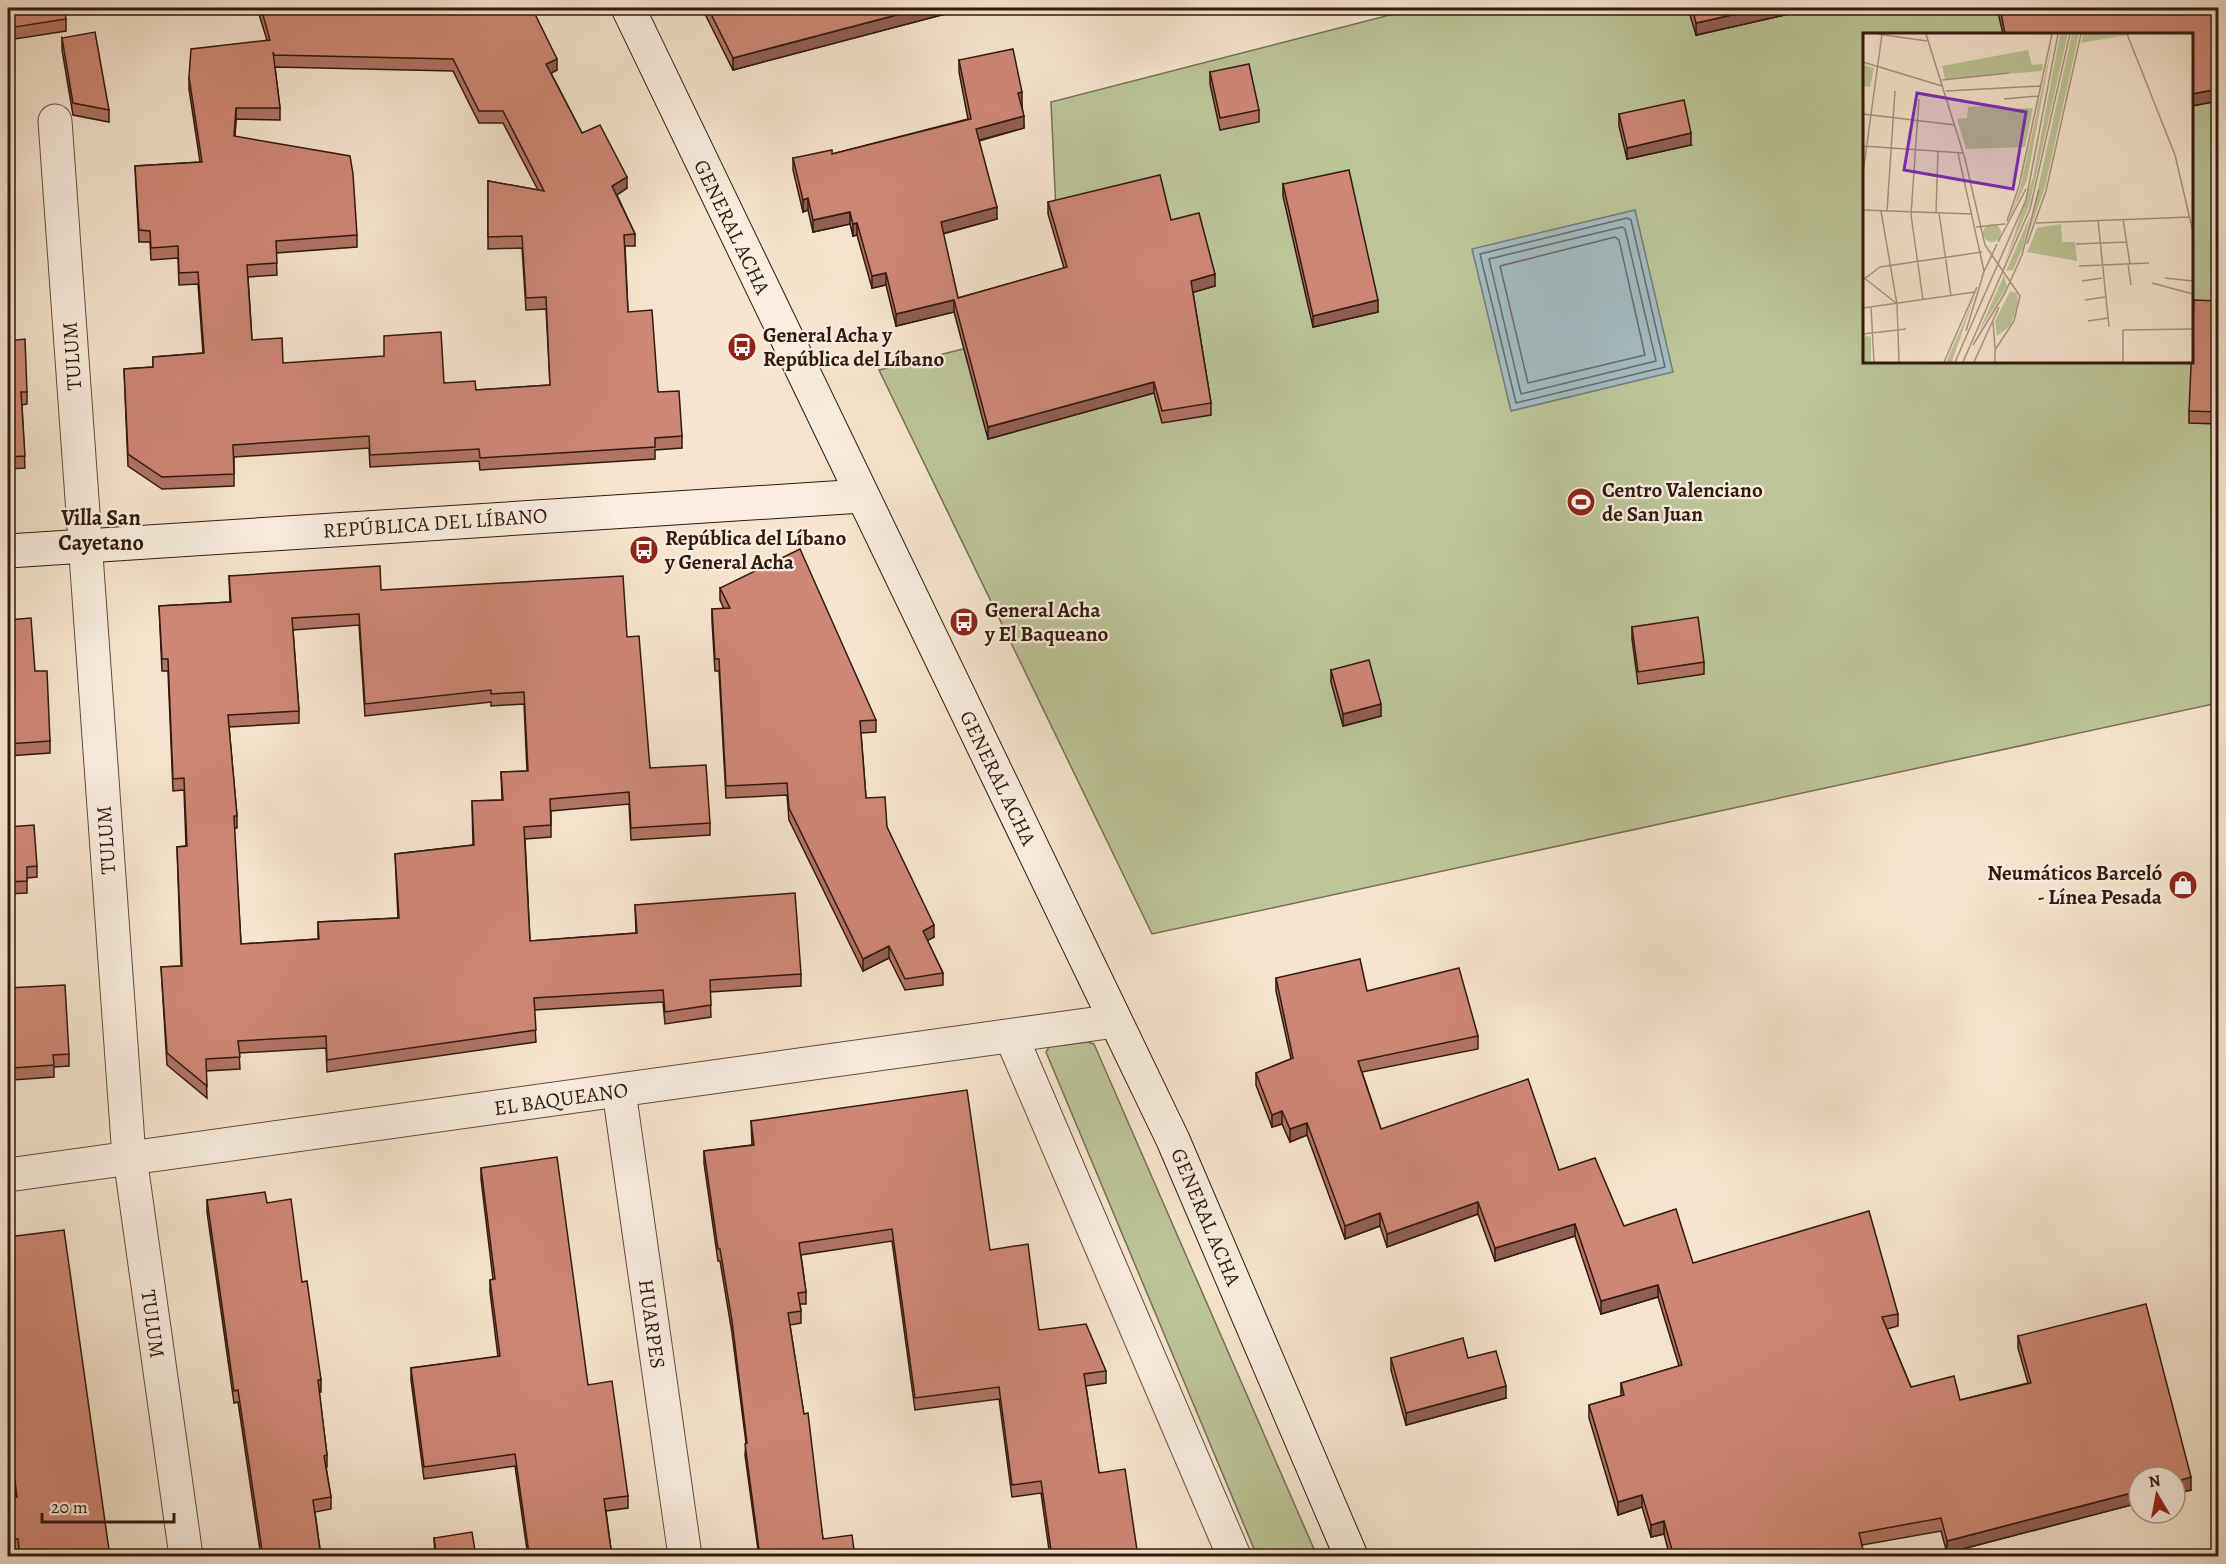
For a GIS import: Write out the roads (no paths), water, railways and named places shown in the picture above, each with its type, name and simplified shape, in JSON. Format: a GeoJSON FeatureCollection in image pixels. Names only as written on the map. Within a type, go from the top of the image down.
{"type":"FeatureCollection","features":[{"type":"Feature","properties":{"kind":"street","name":"GENERAL ACHA"},"geometry":{"type":"LineString","coordinates":[[628,8],[1173,1140],[1351,1557]]}},
{"type":"Feature","properties":{"kind":"street","name":"TULUM"},"geometry":{"type":"LineString","coordinates":[[55,121],[128,1143],[186,1557]]}},
{"type":"Feature","properties":{"kind":"street","name":"REPÚBLICA DEL LÍBANO"},"geometry":{"type":"LineString","coordinates":[[8,551],[862,496]]}},
{"type":"Feature","properties":{"kind":"street","name":"EL BAQUEANO"},"geometry":{"type":"LineString","coordinates":[[8,1175],[1115,1021]]}},
{"type":"Feature","properties":{"kind":"street"},"geometry":{"type":"LineString","coordinates":[[1011,1036],[1234,1557]]}},
{"type":"Feature","properties":{"kind":"street","name":"HUARPES"},"geometry":{"type":"LineString","coordinates":[[620,1091],[684,1557]]}},
{"type":"Feature","properties":{"kind":"water"},"geometry":{"type":"Polygon","coordinates":[[[1635,210],[1673,372],[1511,411],[1472,249],[1635,210]]]}},
{"type":"Feature","properties":{"kind":"place","name":"General Acha y República del Líbano"},"geometry":{"type":"Point","coordinates":[742,347]}},
{"type":"Feature","properties":{"kind":"place","name":"Centro Valenciano de San Juan"},"geometry":{"type":"Point","coordinates":[1581,502]}},
{"type":"Feature","properties":{"kind":"place","name":"República del Líbano y General Acha"},"geometry":{"type":"Point","coordinates":[644,550]}},
{"type":"Feature","properties":{"kind":"place","name":"General Acha y El Baqueano"},"geometry":{"type":"Point","coordinates":[964,622]}},
{"type":"Feature","properties":{"kind":"place","name":"Neumáticos Barceló - Línea Pesada"},"geometry":{"type":"Point","coordinates":[2183,885]}},
{"type":"Feature","properties":{"kind":"district","name":"Villa San Cayetano"},"geometry":{"type":"Point","coordinates":[101,530]}}]}
